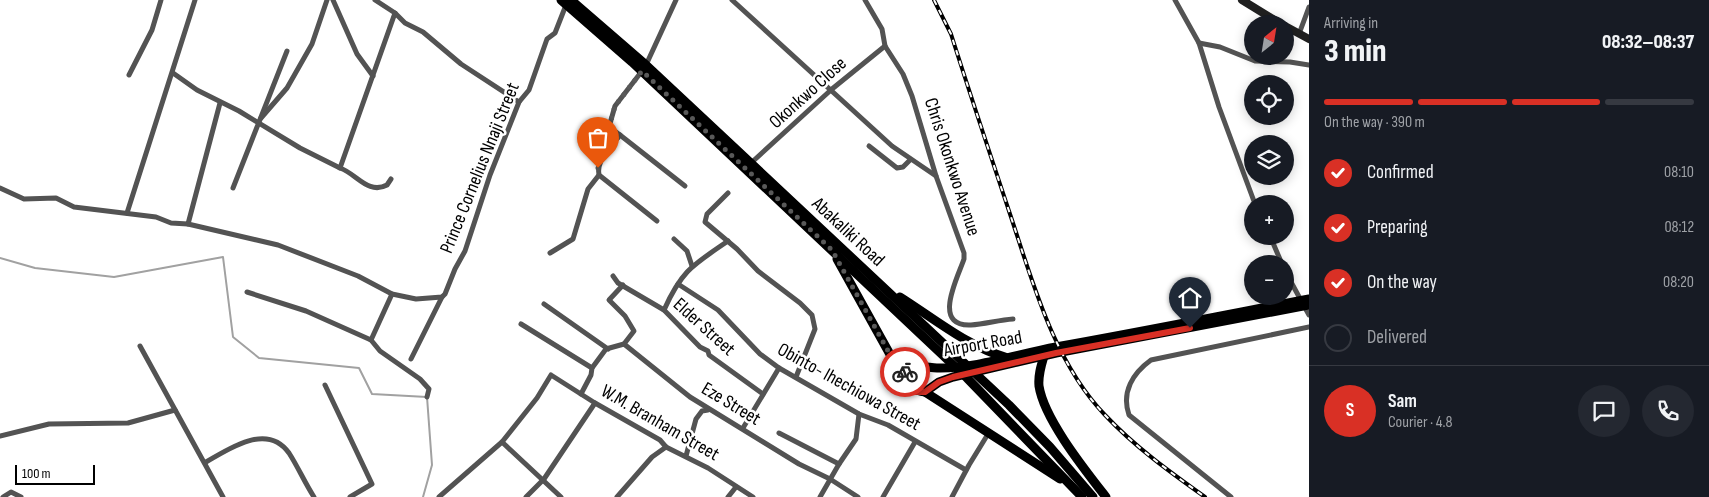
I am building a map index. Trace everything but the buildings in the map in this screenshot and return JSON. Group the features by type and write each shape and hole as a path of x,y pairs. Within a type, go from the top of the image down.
{"main road":[{"path":"1242,0 1267,15"},
{"name":"Abakaliki Road","path":"566,2 751,163 1009,405 1050,446 1093,497"},
{"path":"1294,31 1309,39"},
{"name":"Abakaliki Road","path":"644,68 967,378 1082,497"},
{"path":"832,250 892,358 907,374 906,380 909,387 916,392 925,392 1073,487"},
{"path":"879,283 972,344 990,353 1008,358"},
{"name":"Airport Road","path":"925,392 939,382 1008,358 1306,303"},
{"name":"Airport Road","path":"907,374 911,369 918,367 981,366 1044,356 1055,350"},
{"path":"1044,356 1039,379 1040,388 1048,409 1061,436 1106,497"}],"street":[{"path":"129,74 152,30 161,0"},
{"path":"127,212 195,0"},
{"path":"258,121 288,88 312,44 327,0"},
{"path":"333,0 357,54 373,76"},
{"path":"375,0 395,13 405,23 423,32 461,64 519,102"},
{"path":"676,0 644,68 615,106 609,127 684,186"},
{"path":"732,0 910,160 936,176"},
{"name":"Chris Okonkwo Avenue","path":"865,0 882,29 885,46 903,74 912,96 936,176 964,252 964,259 948,310 952,318 960,323 970,325 1013,319"},
{"path":"1175,0 1198,43 1219,107 1252,195"},
{"name":"Prince Cornelius Nnaji Street","path":"411,358 445,294 465,251 490,175 519,102 528,90 547,39 555,33 566,2"},
{"path":"1299,34 1309,7"},
{"path":"340,168 395,13"},
{"path":"1198,43 1220,47 1255,61 1290,62 1309,65"},
{"name":"Okonkwo Close","path":"751,163 832,90 885,46"},
{"path":"234,188 258,121 287,52"},
{"path":"172,73 220,103 258,121 291,143 340,168 364,184 376,188 387,185 391,179"},
{"path":"188,224 220,103"},
{"path":"550,253 573,239 588,189 599,174 600,163 620,135"},
{"path":"869,146 897,168 903,167 910,160"},
{"path":"599,174 657,221"},
{"path":"0,188 24,199 56,198 74,207 97,212 127,212 156,217 171,223 188,224 278,245 358,276 392,294 416,299 442,297"},
{"path":"728,193 705,218 705,222 728,241 758,272 800,303 812,315 815,329 796,377"},
{"path":"674,239 687,251 692,266"},
{"path":"664,310 673,288 692,266 728,241"},
{"name":"Elder Street","path":"613,276 623,286 664,310 700,347 708,351 709,355 763,394"},
{"name":"Obinto- Ihechiowa Street","path":"678,284 718,310 760,354 779,368 859,414 883,423 966,470"},
{"path":"1294,285 1306,303 1309,315"},
{"path":"582,394 591,375 592,368 606,349 624,344 633,333 633,328 609,300 623,286"},
{"path":"247,292 306,311 371,340 380,351 420,379 429,388 427,397"},
{"path":"371,340 392,294"},
{"path":"544,304 608,349"},
{"path":"521,324 592,368"},
{"path":"1231,497 1129,414 1126,406 1126,393 1133,378 1151,360 1309,326"},
{"name":"Eze Street","path":"624,344 634,350 654,370 710,410 858,497"},
{"path":"140,346 206,462 223,497"},
{"path":"743,428 779,368"},
{"name":"W.M. Branham Street","path":"502,442 537,398 551,375 594,403 660,440 666,447 686,456 753,497"},
{"path":"325,385 372,484 350,497"},
{"path":"526,497 544,479 594,403"},
{"path":"0,436 48,424 128,423 175,410"},
{"path":"686,456 699,414 702,411 710,410"},
{"path":"820,497 856,439 859,414"},
{"path":"779,433 839,464"},
{"path":"952,497 988,434"},
{"path":"206,462 240,443 265,438 281,444 288,452 314,497"},
{"path":"439,497 502,442 544,479 561,497"},
{"path":"883,497 915,442"},
{"path":"617,497 652,457 666,447"},
{"path":"728,497 736,487"},
{"path":"4,497 11,492 21,497"}],"waterway":[{"path":"0,258 35,268 114,277 223,257 233,337 259,358 359,368 372,394 427,397 432,465 423,497"}],"railway":[{"path":"934,0 951,34 1047,321 1072,371 1087,394 1116,427 1153,459 1205,497"}],"way so far":[{"path":"598,168 605,153 620,135 609,127 615,106 642,71 832,250 892,358 905,372"}],"route":[{"path":"905,372 909,387 916,392 925,392 939,382 953,377 1056,353 1190,328"}]}
